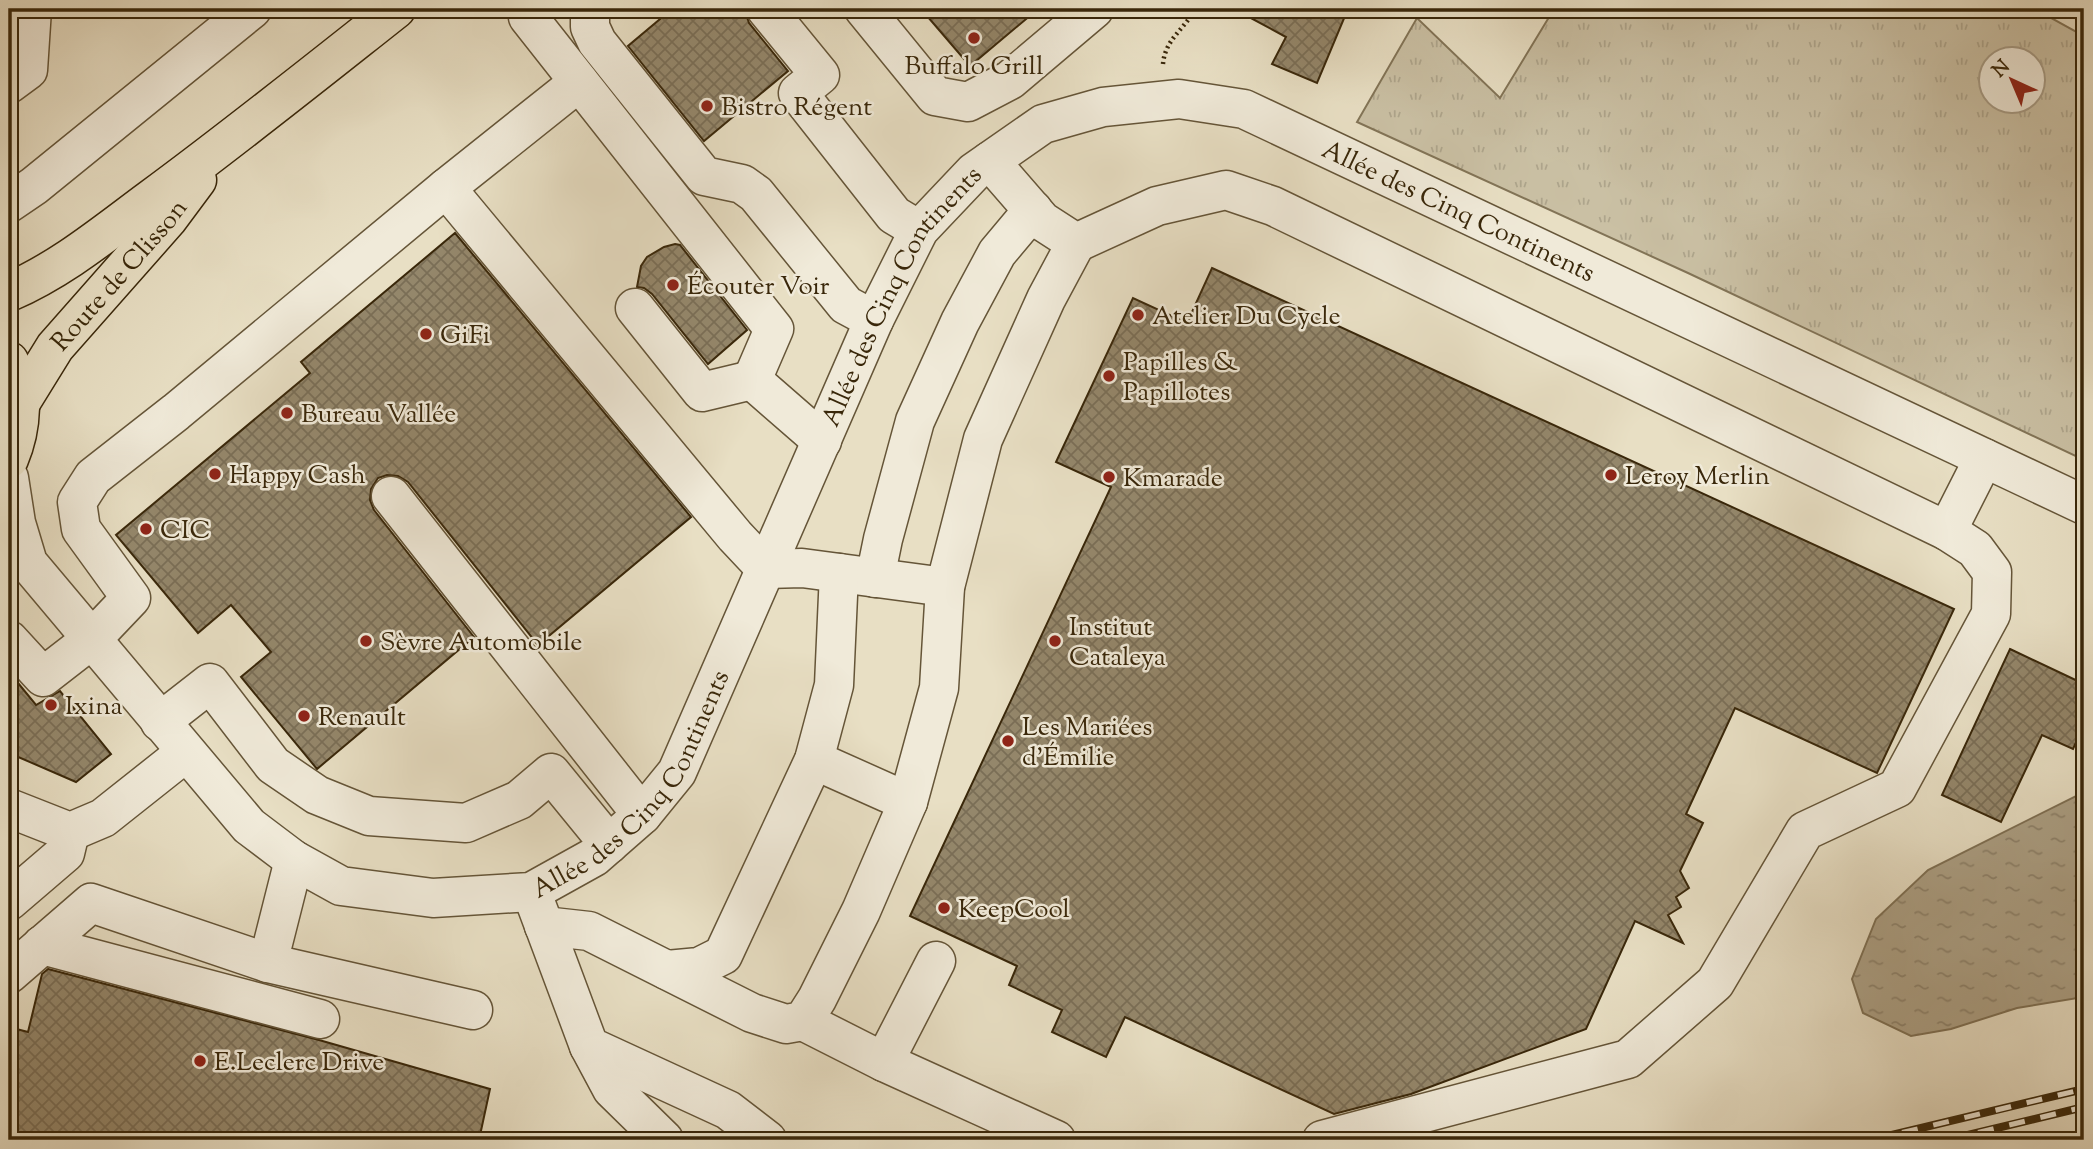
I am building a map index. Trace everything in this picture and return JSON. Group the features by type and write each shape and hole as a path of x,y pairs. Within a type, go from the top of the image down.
{"main road":[{"name":"Route de Clisson","path":"9,292 46,275 74,256 218,150 396,9"},
{"name":"Route de Clisson","path":"20,402 55,346 168,219 218,150"},
{"name":"Route de Clisson","path":"9,361 20,402 20,424 9,459"}],"street":[{"path":"9,84 28,70 32,9"},
{"path":"9,203 34,186 252,9"},
{"path":"590,9 590,27 597,42 704,176 743,184 756,194 846,305 874,320"},
{"path":"766,9 820,75 798,93 894,215 919,230"},
{"path":"864,9 935,96 968,102 1010,79 1094,9"},
{"path":"528,18 774,329 752,380"},
{"path":"9,640 43,677 92,639 131,598 81,529 77,502 93,477 579,82"},
{"name":"Allée des Cinq Continents","path":"9,478 19,558 92,639 249,826 294,860 341,886 538,909 642,815 677,772 874,320 919,230 974,172 1043,124 1102,107 1179,99 1244,109 2084,505"},
{"path":"968,102 997,156 1033,210 1042,220 1076,243"},
{"path":"446,188 735,536 766,569 802,568 945,587"},
{"path":"803,1021 817,999 861,911 908,803 939,688 945,587 983,439 1046,299 1076,243 1157,206 1226,190 1273,206 1947,531 1975,549 1993,572 1991,614 1897,788 1805,831 1715,983 1628,1059 1322,1140"},
{"path":"667,970 699,967 723,955 814,760 834,685 857,576 883,539 915,421 960,321 997,253 1033,210"},
{"path":"635,308 702,392 752,380"},
{"path":"752,380 822,441"},
{"path":"1947,531 1984,458"},
{"path":"391,496 642,815"},
{"path":"160,722 209,683 273,765 317,795 369,816 466,823 519,800 551,773 609,844"},
{"path":"9,808 70,832 103,818 186,752"},
{"path":"814,760 908,803"},
{"path":"9,901 65,853 70,832"},
{"path":"268,963 294,860"},
{"path":"9,974 91,903 268,963 473,1010"},
{"path":"538,909 589,931 752,1013 786,1024 803,1021 884,1062 1056,1140"},
{"path":"538,909 589,1046 612,1090 664,1140"},
{"path":"42,945 320,1019"},
{"path":"884,1062 936,961"},
{"path":"589,1046 728,1110 767,1140"}],"path":[{"path":"1157,101 1164,52 1171,38 1195,9"}],"green space":[{"path":"1554,9 2035,9 2084,36 2084,460 1688,273 1357,122 1417,18 1500,98"}],"water":[{"path":"2084,792 2084,997 2017,1008 1951,1029 1911,1036 1863,1013 1852,979 1876,919 1928,870"}],"building":[{"name":"Bistro Régent","path":"672,9 745,9 749,23 788,71 704,141 628,46"},
{"name":"Buffalo Grill","path":"921,9 1038,9 970,66"},
{"path":"1234,9 1329,9 1345,16 1317,83 1272,64 1286,37"},
{"path":"455,233 691,517 538,645 408,482 398,476 378,478 371,489 370,500 374,510 474,637 317,769 241,677 271,652 231,605 198,633 116,535 310,373 301,362"},
{"path":"675,244 680,245 747,330 708,364 652,294 637,287 641,266 647,257"},
{"path":"1212,268 1954,609 1877,773 1735,708 1686,814 1703,823 1680,871 1689,888 1676,897 1681,907 1668,915 1683,943 1635,921 1586,1029 1411,1094 1334,1114 1125,1017 1106,1057 1052,1032 1062,1010 1009,985 1017,966 910,916 1111,487 1056,462 1133,298 1187,323"},
{"path":"2010,649 2084,684 2084,725 2073,749 2042,735 2001,822 1942,795"},
{"path":"9,672 36,705 60,691 111,754 76,782 9,753"},
{"name":"E.Leclerc Drive","path":"48,969 319,1040 490,1089 479,1140 9,1140 9,1027 28,1032 42,974"}],"railway":[{"path":"1871,1140 2084,1089"},
{"path":"1947,1140 2084,1107"}],"place":[{"name":"Buffalo Grill","path":"974,38"},
{"name":"Bistro Régent","path":"707,106"},
{"name":"Écouter Voir","path":"673,285"},
{"name":"Atelier Du Cycle","path":"1138,315"},
{"name":"GiFi","path":"426,334"},
{"name":"Papilles & Papillotes","path":"1109,376"},
{"name":"Bureau Vallée","path":"287,413"},
{"name":"Happy Cash","path":"215,474"},
{"name":"Leroy Merlin","path":"1611,475"},
{"name":"Kmarade","path":"1109,477"},
{"name":"CIC","path":"146,529"},
{"name":"Sèvre Automobile","path":"366,641"},
{"name":"Institut Cataleya","path":"1055,641"},
{"name":"Ixina","path":"51,705"},
{"name":"Renault","path":"304,716"},
{"name":"Les Mariées d'Émilie","path":"1008,741"},
{"name":"KeepCool","path":"944,908"},
{"name":"E.Leclerc Drive","path":"200,1061"}]}
